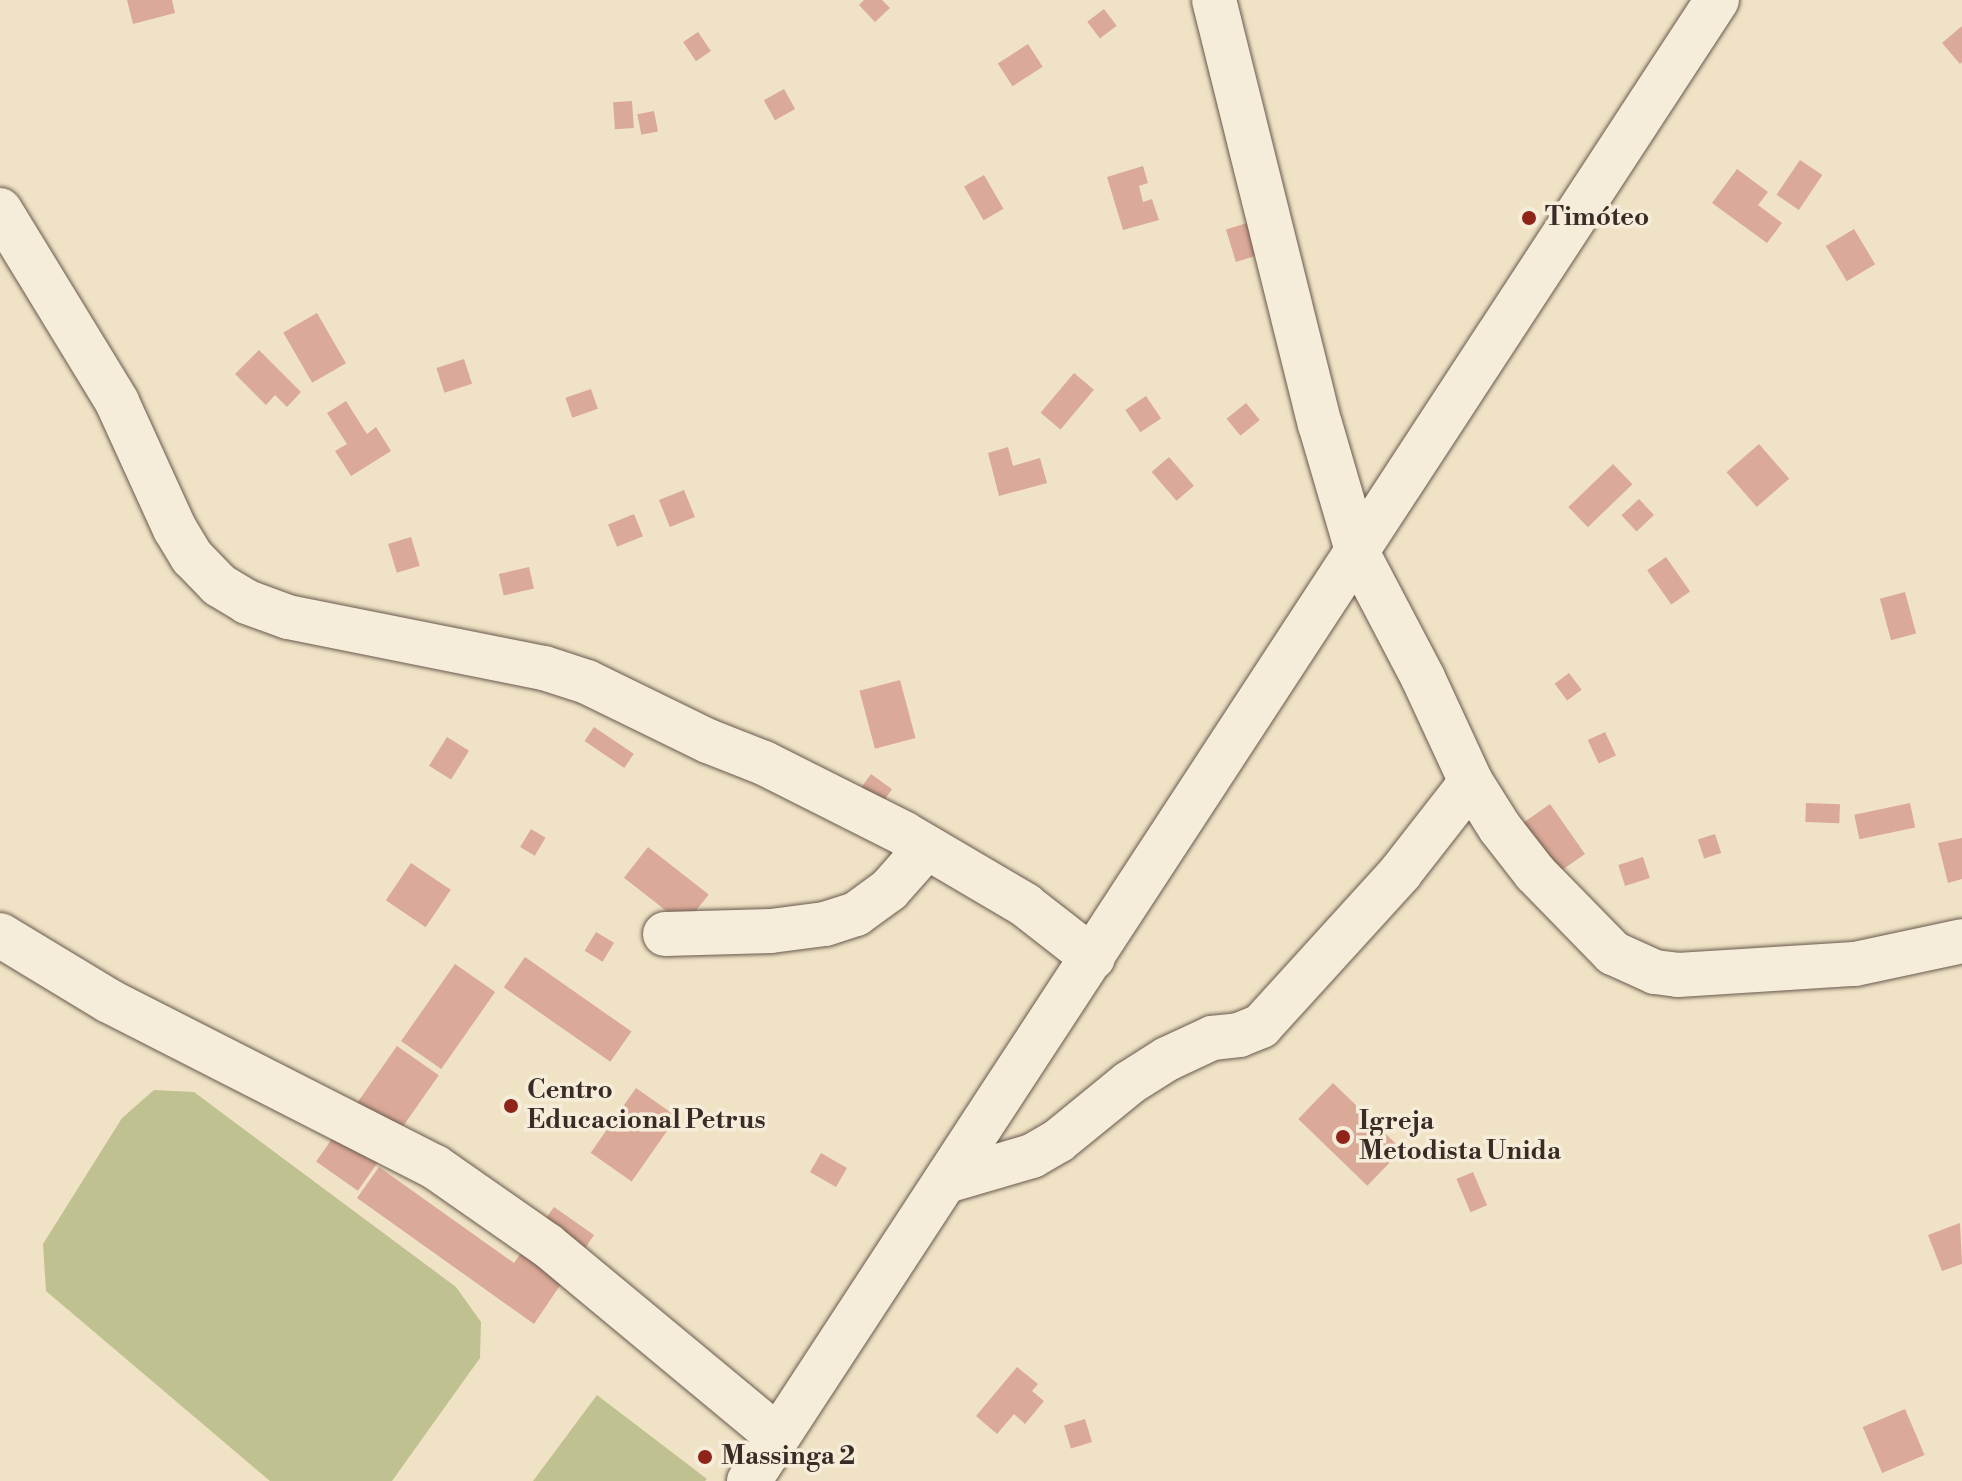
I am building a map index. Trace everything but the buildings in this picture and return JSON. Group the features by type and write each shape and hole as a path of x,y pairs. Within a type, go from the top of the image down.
{"street":[{"path":"1214,0 1320,424 1358,554 1423,678 1471,782 1500,828 1571,911 1613,953 1655,972 1678,975 1855,964 1962,941"},
{"path":"749,1481 1358,554 1717,0"},
{"path":"0,210 117,402 175,529 192,557 219,585 247,602 288,617 544,668 587,682 838,799 927,847 1025,905 1093,958"},
{"path":"947,1181 1032,1156 1058,1141 1129,1083 1167,1059 1212,1038 1239,1035 1261,1026 1400,873 1471,782"},
{"path":"665,934 771,931 825,924 856,914 889,890 927,847"},
{"path":"0,935 109,1001 435,1167 547,1245 777,1436"}],"green space":[{"path":"154,1090 194,1092 456,1287 481,1322 480,1358 392,1481 270,1481 46,1291 43,1244 122,1118"},
{"path":"597,1395 707,1479 533,1481"}],"place":[{"name":"Timóteo","path":"1529,218"},
{"name":"Centro Educacional Petrus","path":"511,1106"},
{"name":"Igreja Metodista Unida","path":"1343,1137"},
{"name":"Massinga 2","path":"705,1457"}]}
